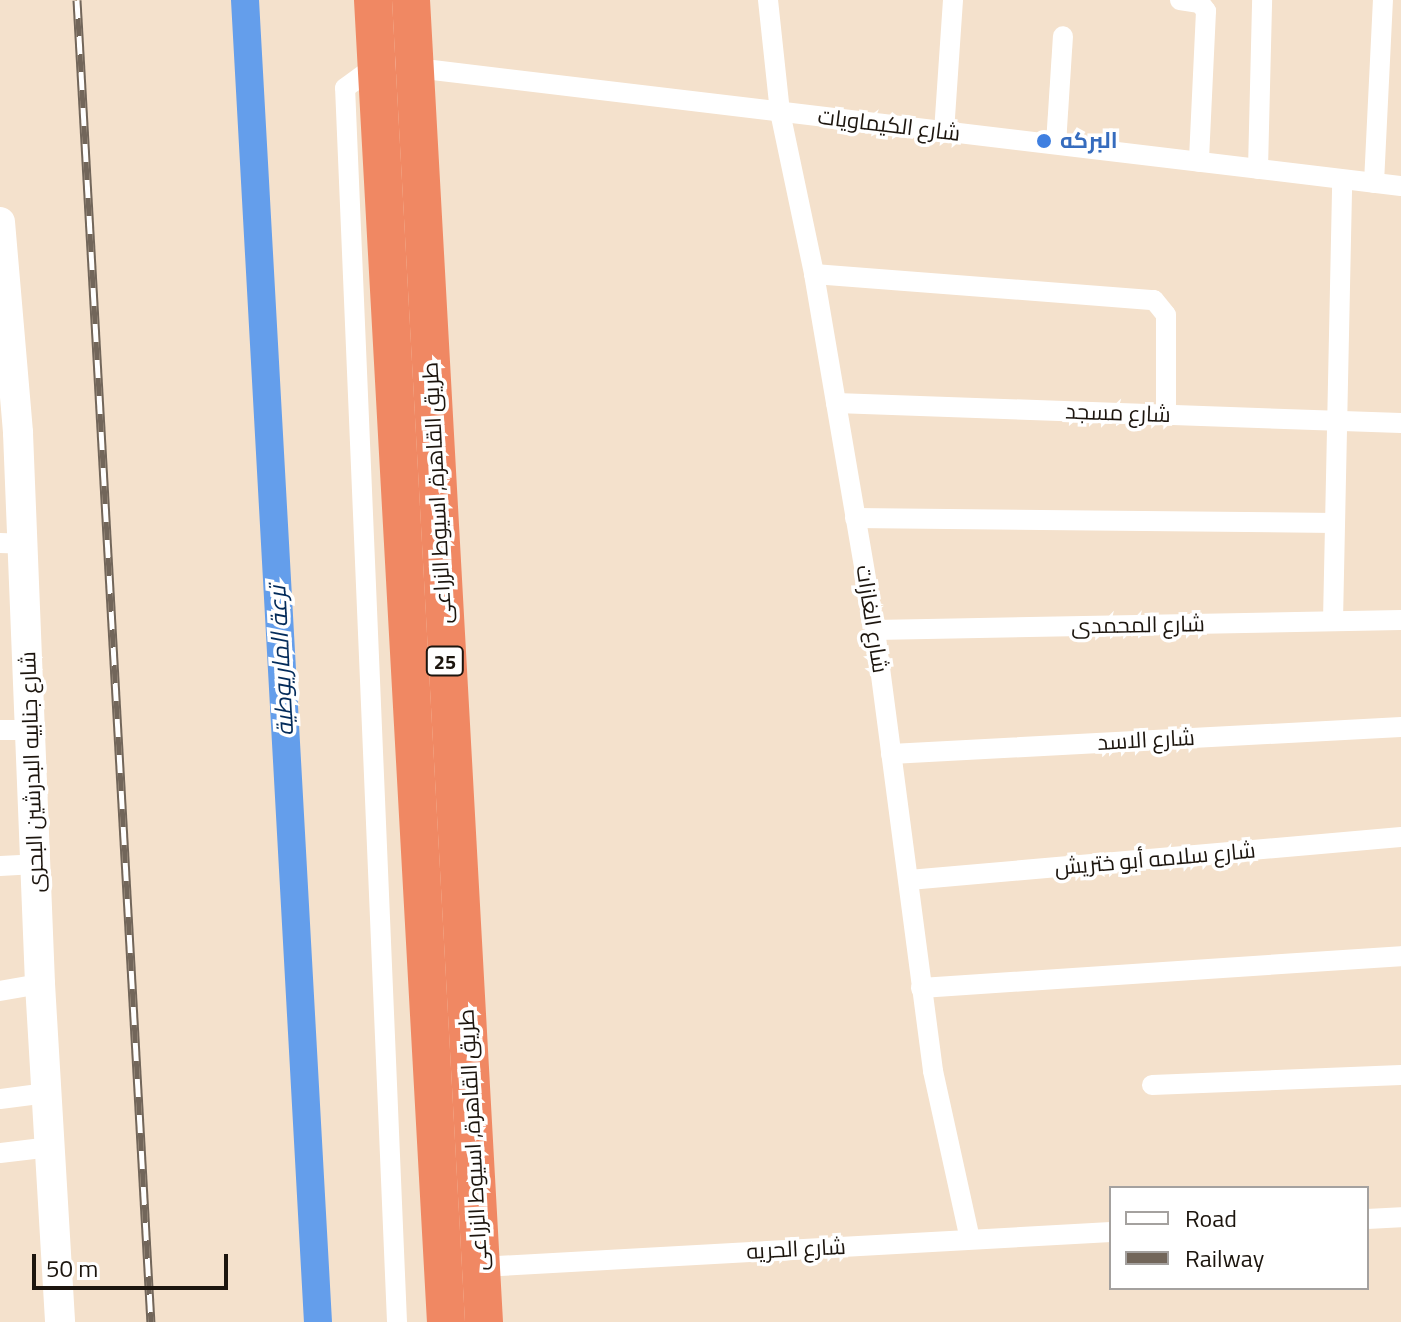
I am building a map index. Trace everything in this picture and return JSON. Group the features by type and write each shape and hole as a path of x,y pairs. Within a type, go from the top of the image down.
{"highway":[{"name":"طريق القاهرة, اسيوط الزراعى","path":"373,0 446,1322"},
{"name":"طريق القاهرة, اسيوط الزراعى","path":"411,0 484,1322"}],"street":[{"name":"شارع الغازات","path":"768,0 780,112 814,274 875,630 936,1084 970,1239"},
{"path":"944,132 953,0"},
{"path":"1180,0 1200,3 1206,11 1199,162"},
{"path":"1258,169 1262,0"},
{"path":"1374,183 1383,0"},
{"path":"1056,144 1063,36"},
{"name":"شارع الكيماويات","path":"377,65 1401,186"},
{"path":"377,65 351,81 342,96 368,597 397,1322"},
{"path":"1333,621 1342,180"},
{"name":"شارع جنابيه البدرشين البحرى","path":"0,222 12,543 31,730 40,984 60,1322"},
{"path":"814,274 1154,300 1166,315 1166,414"},
{"name":"شارع مسجد","path":"836,403 1401,423"},
{"path":"855,518 1335,523"},
{"name":"شارع المحمدى","path":"875,630 1401,620"},
{"name":"شارع الاسد","path":"891,754 1401,727"},
{"path":"0,730 31,730"},
{"name":"شارع سلامه أبو ختريش","path":"909,880 1401,837"},
{"path":"0,866 36,864"},
{"path":"921,988 1401,956"},
{"path":"0,991 40,984"},
{"path":"1152,1085 1401,1075"},
{"path":"0,1099 47,1093"},
{"path":"0,1153 51,1147"},
{"path":"1369,1219 1401,1217"},
{"name":"شارع الحريه","path":"481,1267 1109,1232"}],"waterway":[{"name":"ترعة الماريوطية","path":"245,0 318,1322"}],"railway":[{"path":"77,0 151,1322"}],"place":[{"name":"البركه","path":"1044,141"}]}
